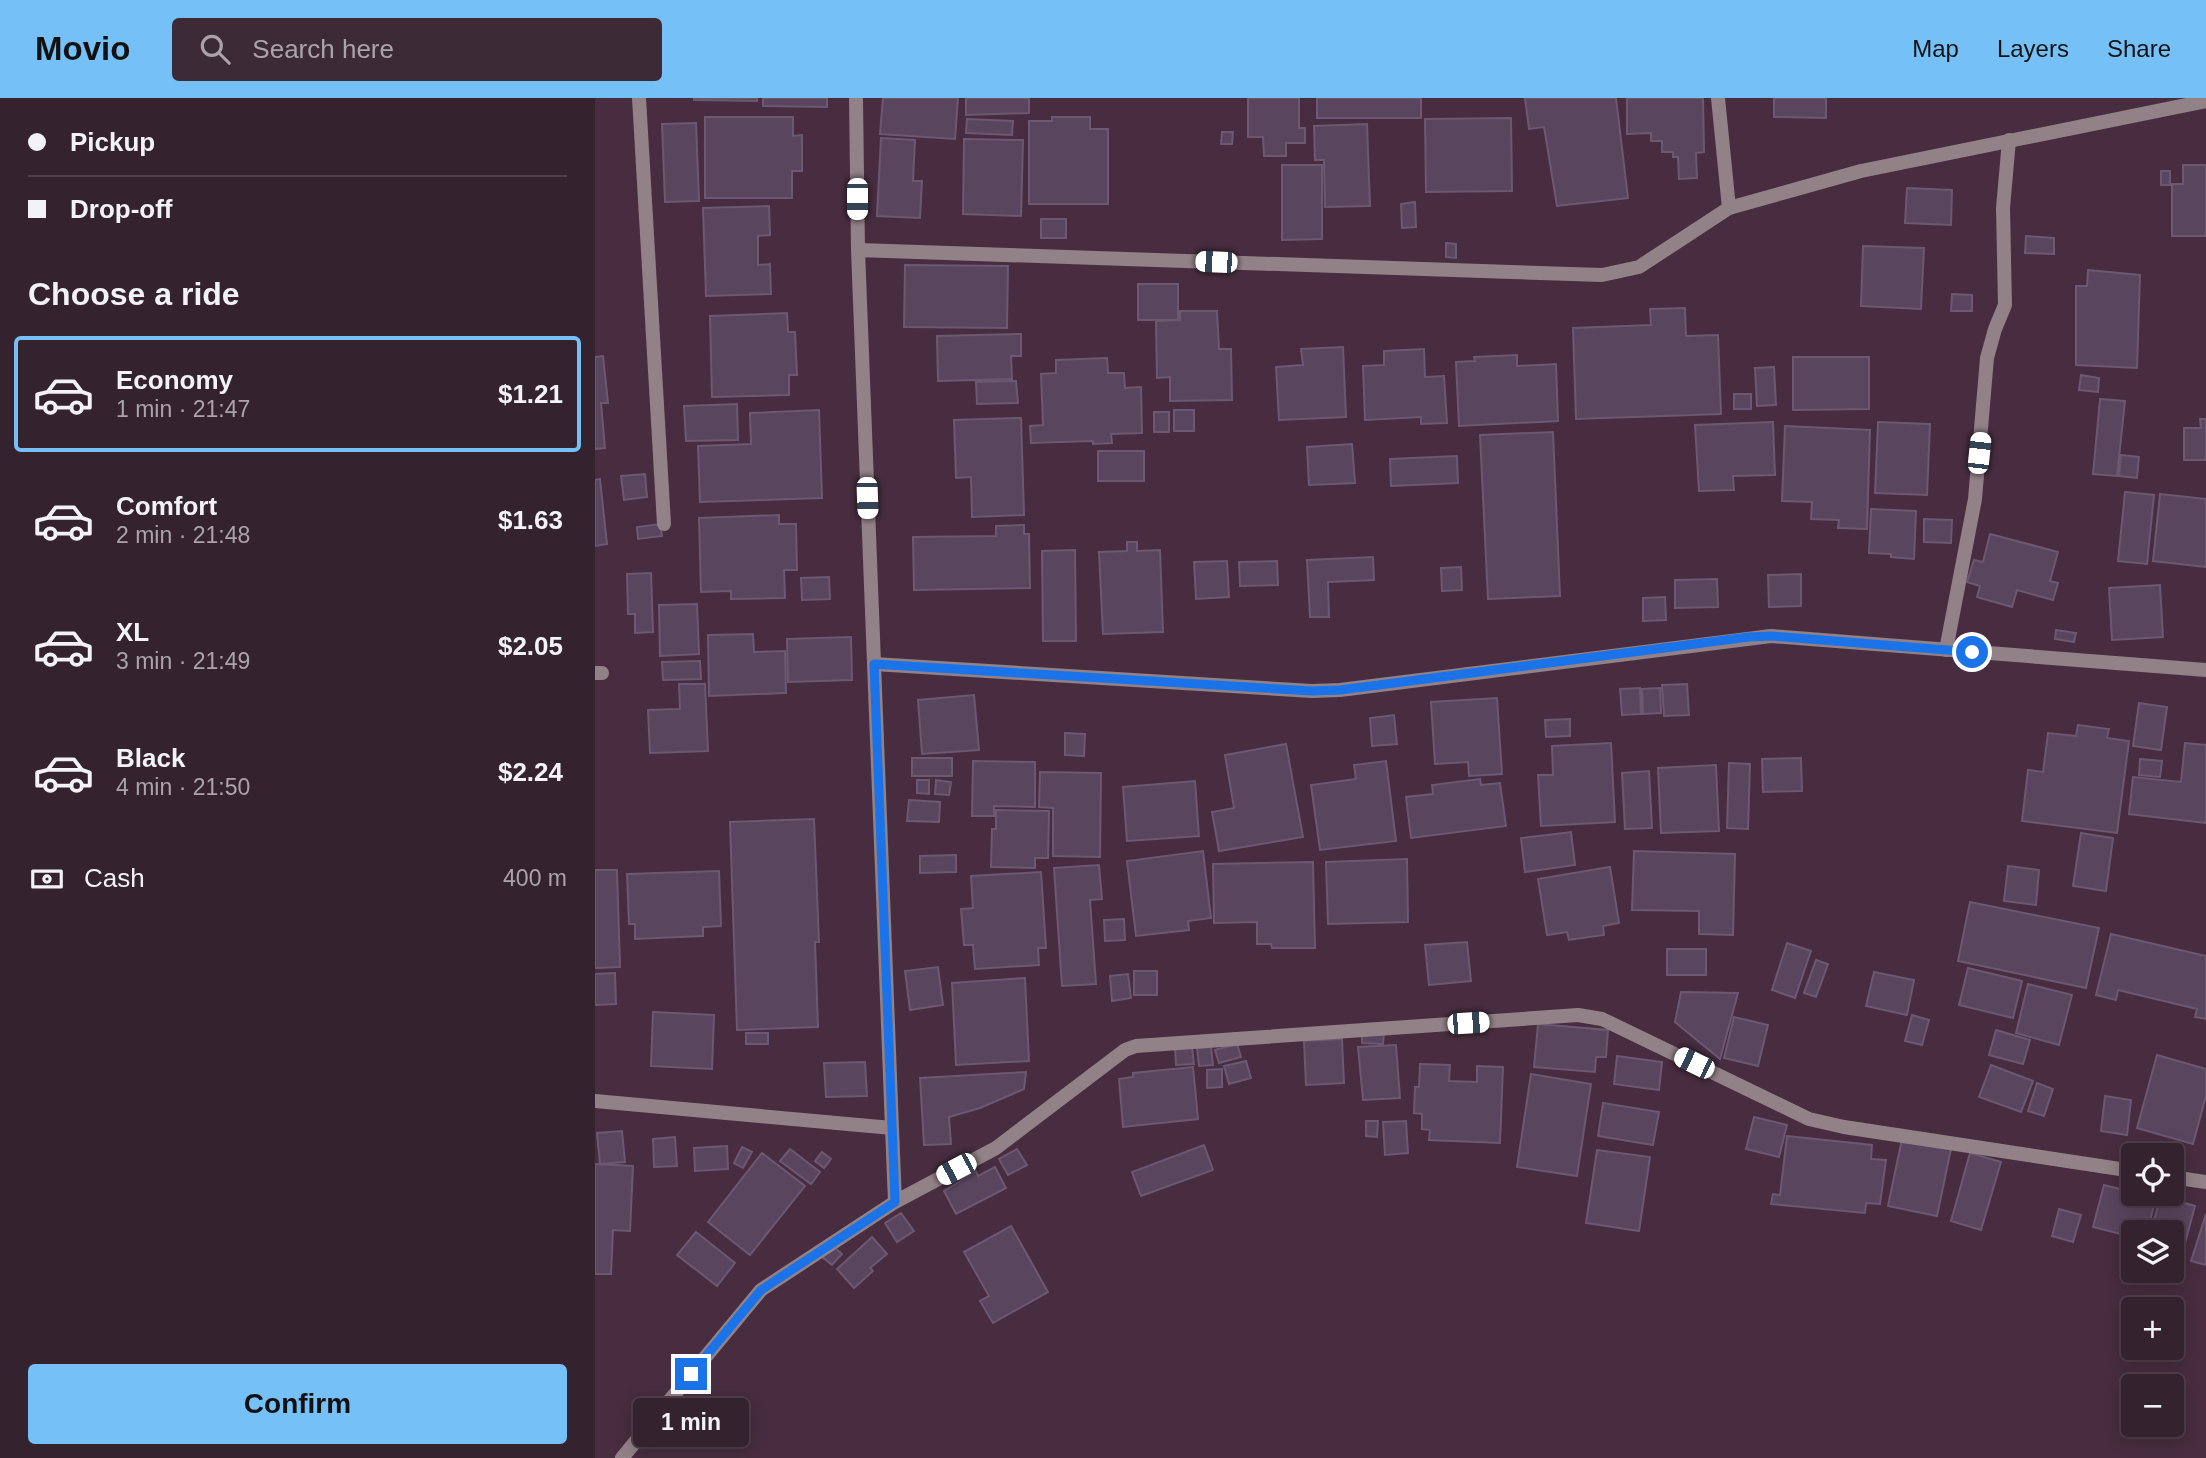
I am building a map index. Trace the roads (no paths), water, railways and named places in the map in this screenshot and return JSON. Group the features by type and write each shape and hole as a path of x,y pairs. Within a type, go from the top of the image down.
{"street":[{"path":"639,98 664,524"},
{"path":"856,98 857,250 895,1202"},
{"path":"1718,98 1730,208"},
{"path":"857,250 1602,275 1639,267 1730,208 1861,171 2206,101"},
{"path":"1946,650 1975,499 1987,359 2005,305 2003,208 2009,140"},
{"path":"874,664 1312,691 1340,690 1771,636 2206,670"},
{"path":"622,1458 761,1290 895,1202 996,1148 1125,1050 1136,1046 1578,1015 1602,1019 1809,1119 1844,1127 2121,1169"},
{"path":"595,1101 891,1128"},
{"path":"2184,1179 2206,1182"}]}
